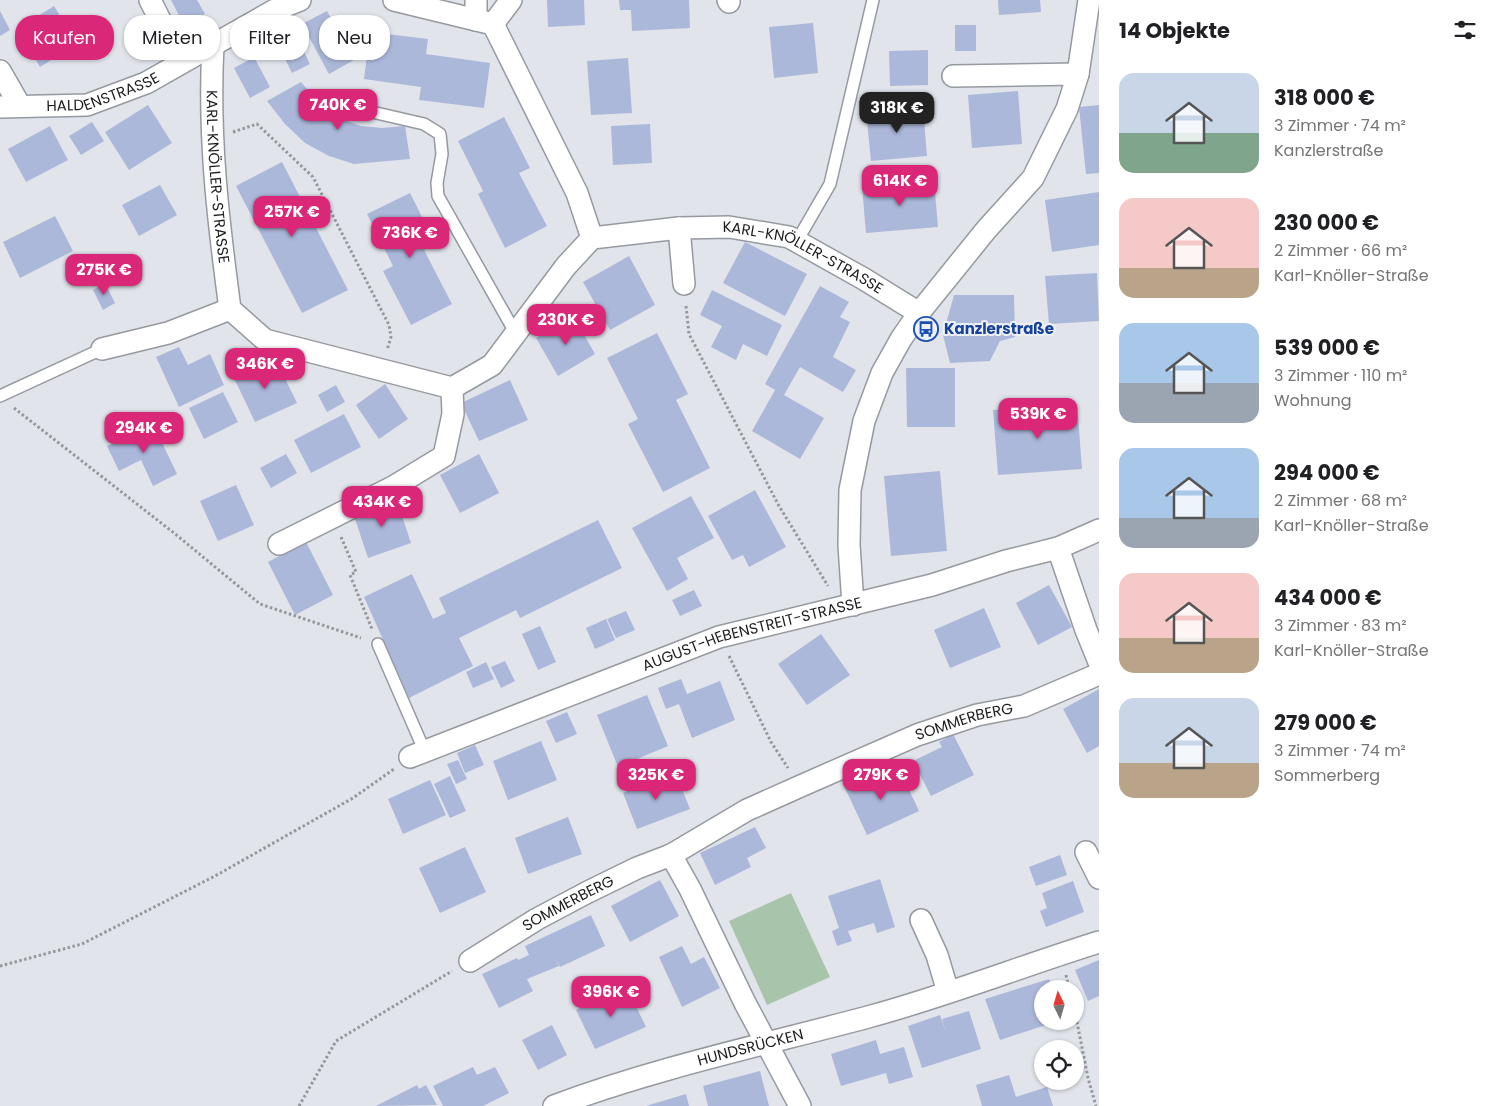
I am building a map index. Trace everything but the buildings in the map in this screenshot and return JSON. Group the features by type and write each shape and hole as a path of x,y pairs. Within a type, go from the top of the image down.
{"street":[{"path":"150,0 181,62"},
{"name":"HALDENSTRASSE","path":"220,41 275,10 300,0"},
{"path":"394,0 481,15 511,0"},
{"path":"847,606 850,490 864,421 882,373 901,339 919,313 986,230 1033,178 1067,109 1078,74 1089,0"},
{"path":"102,349 168,333 230,308 265,340 452,388 492,365 566,266 592,238 577,193 481,15"},
{"name":"HALDENSTRASSE","path":"0,71 10,107 87,105 146,82 185,60"},
{"name":"KARL-KNÖLLER-STRASSE","path":"212,60 212,138 230,308"},
{"path":"953,76 1078,74"},
{"name":"KARL-KNÖLLER-STRASSE","path":"592,238 679,228 729,227 789,237 864,279 919,313"},
{"path":"679,228 684,284"},
{"path":"279,544 393,487 444,456 453,414 452,388"},
{"name":"AUGUST-HEBENSTREIT-STRASSE","path":"418,755 719,637 932,585 1006,561 1058,548 1099,530"},
{"path":"1058,548 1099,662"},
{"name":"SOMMERBERG","path":"470,961 537,920 588,892 637,868 671,855 747,810 917,735 977,715 1024,706 1099,674"},
{"path":"1086,852 1099,878"},
{"path":"671,855 690,889 745,1003 800,1106"},
{"path":"921,920 937,955 948,992"},
{"name":"HUNDSRÜCKEN","path":"554,1106 605,1088 766,1043 870,1017 1099,942"}],"lane":[{"path":"797,241 830,184 873,0"},
{"path":"347,101 372,112 424,124 440,134 442,154 437,183 438,196 516,334"},
{"path":"0,396 102,349"},
{"path":"378,644 418,755"}],"path":[{"path":"212,138 256,124 314,177 390,325 391,337 380,370"},
{"path":"684,284 689,334 779,506 847,606"},
{"path":"12,407 174,533 260,604 378,644"},
{"path":"333,518 356,572 350,575 378,644"},
{"path":"719,637 771,742 791,773 775,798"},
{"path":"0,966 82,944 215,876 353,798 418,755"},
{"path":"299,1106 336,1041 470,961"},
{"path":"1079,1030 1088,1078 1096,1106"}],"green space":[{"path":"791,893 830,977 767,1005 729,921"}],"place":[{"name":"Kanzlerstraße","path":"926,329"}]}
